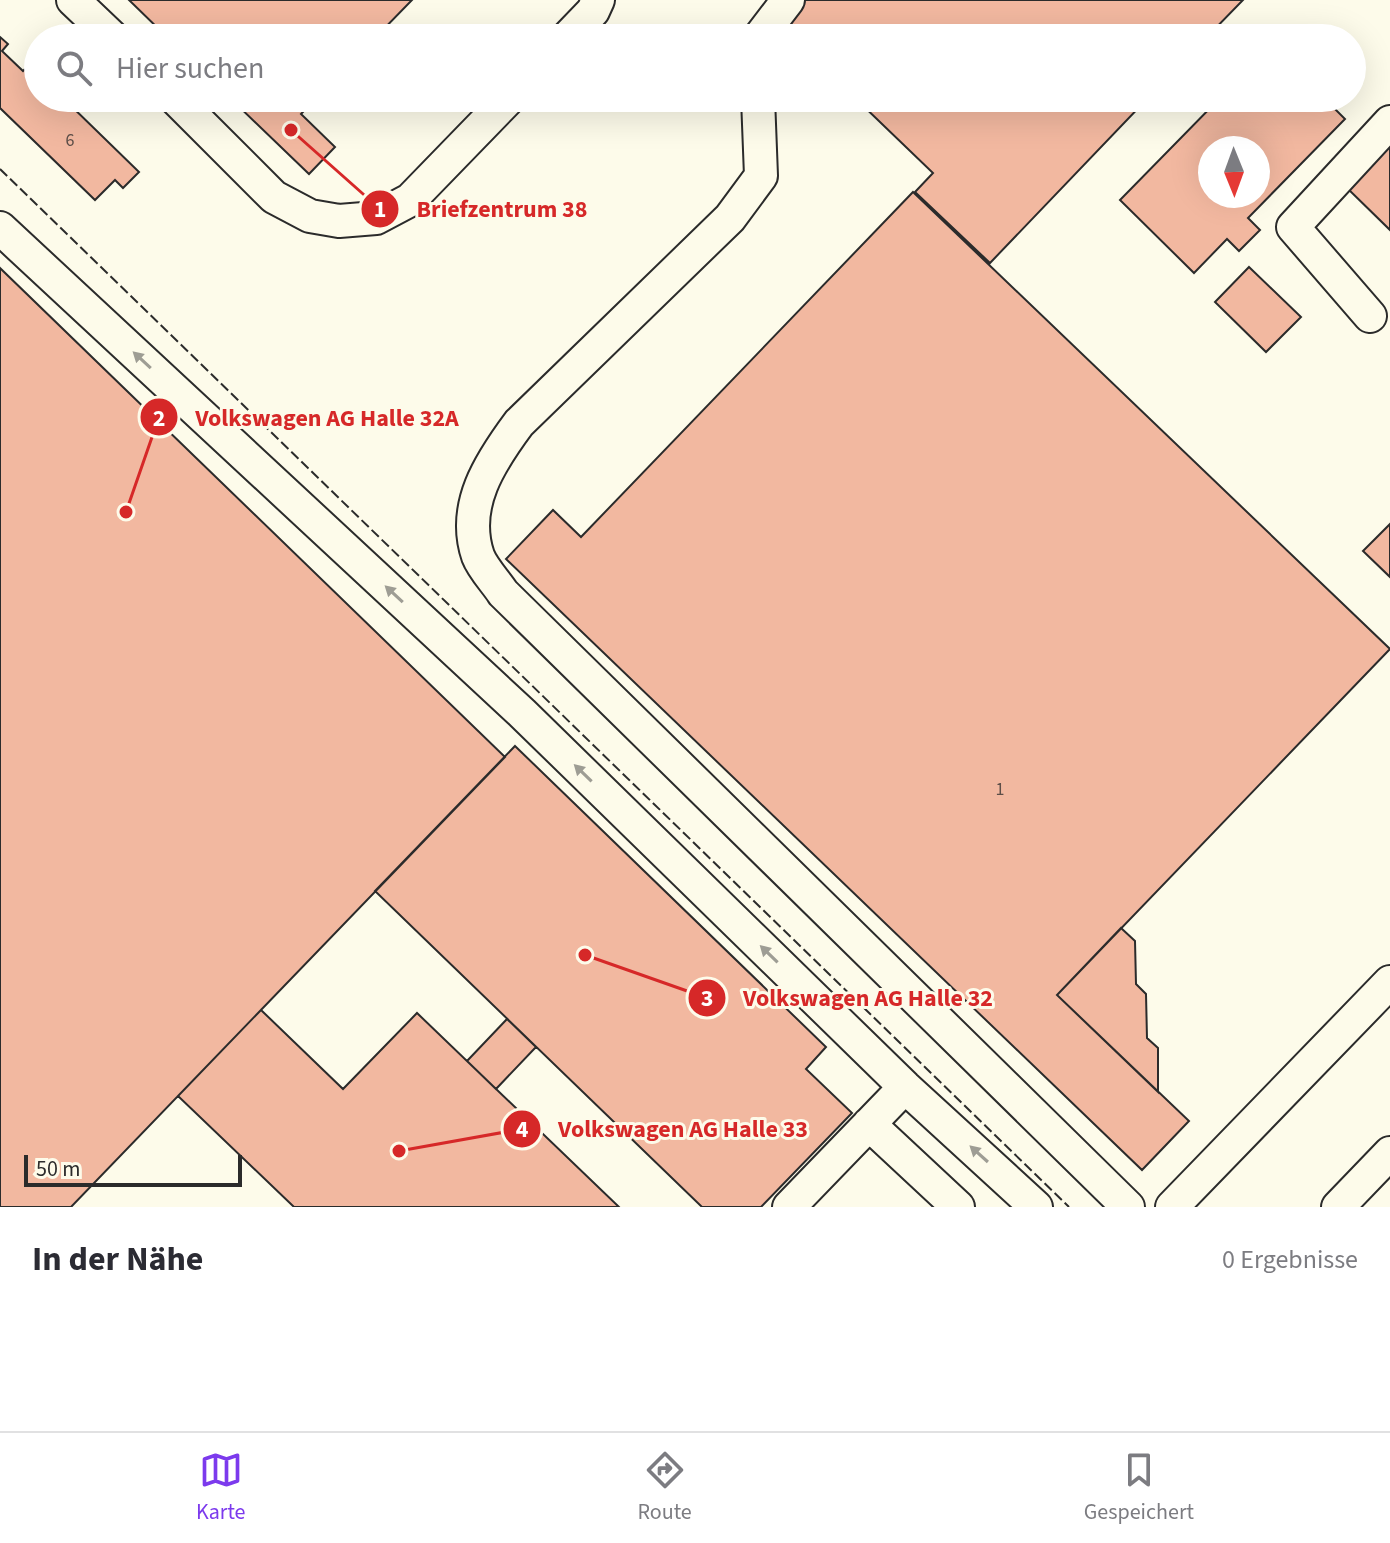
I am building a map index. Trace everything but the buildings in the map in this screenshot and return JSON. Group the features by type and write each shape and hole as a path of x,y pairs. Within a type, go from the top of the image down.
{"street":[{"path":"73,0 98,24"},
{"path":"580,24 593,11 598,0"},
{"path":"770,24 788,0"},
{"path":"189,112 274,197 310,216 339,221 376,218 410,200 495,112"},
{"path":"759,112 761,176 730,218 519,423 494,457 471,509 479,558 503,593 1128,1207"},
{"path":"1370,316 1293,227 1390,122"},
{"path":"0,228 522,713 905,1087 1036,1207"},
{"path":"1172,1207 1390,982"},
{"path":"789,1207 905,1087"},
{"path":"869,1124 958,1207"},
{"path":"1338,1207 1390,1153"}],"fence":[{"path":"0,169 1069,1207"}],"place":[{"name":"Briefzentrum 38","path":"291,130"},
{"name":"Volkswagen AG Halle 32A","path":"126,512"},
{"name":"Volkswagen AG Halle 32","path":"585,955"},
{"name":"Volkswagen AG Halle 33","path":"399,1151"}]}
